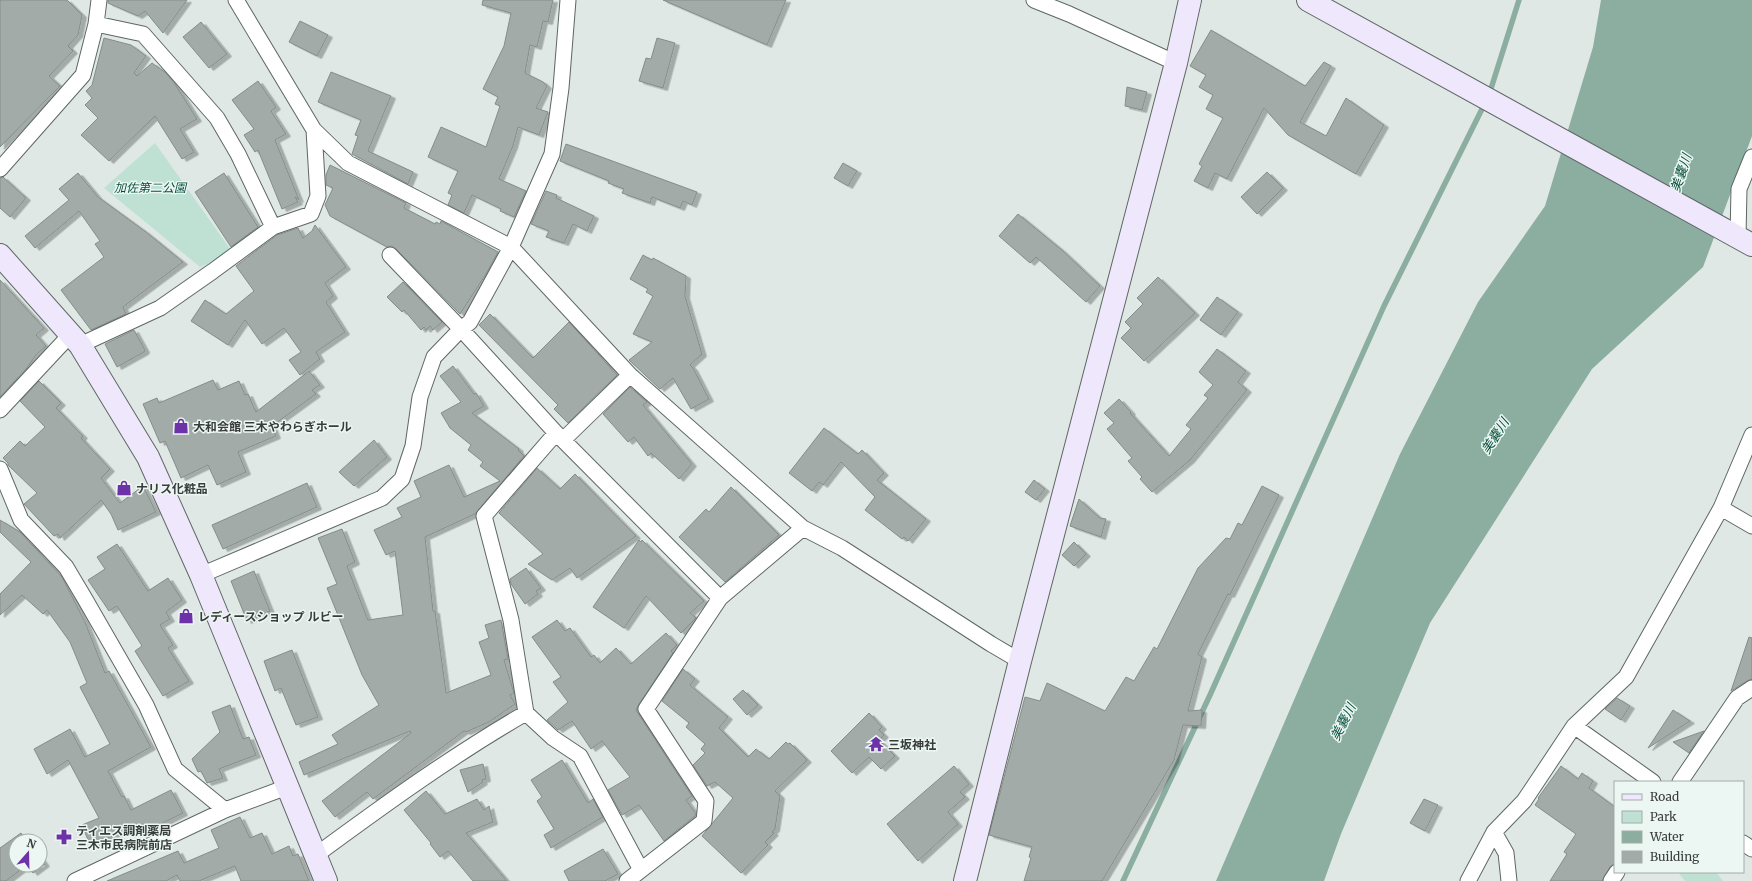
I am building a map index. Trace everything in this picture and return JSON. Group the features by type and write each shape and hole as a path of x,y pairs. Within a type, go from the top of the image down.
{"street":[{"path":"0,169 83,75 96,24 99,0"},
{"path":"236,0 314,130 348,163 511,247 630,375 803,528 842,548 1020,661"},
{"path":"201,575 382,498 402,479 413,446 420,398 434,357 461,329 470,322 511,247 552,154 561,88 568,0"},
{"path":"1034,0 1069,14 1176,63"},
{"path":"965,881 1020,661 1176,63 1190,0"},
{"path":"1308,0 1745,241"},
{"path":"96,24 143,34 217,118 238,154 273,226"},
{"path":"0,410 76,339 160,308 273,226 311,214 318,196 314,130"},
{"path":"1745,241 1739,189 1752,157"},
{"path":"0,255 76,339 148,456 201,575 326,881"},
{"path":"390,256 461,329 559,437 720,598"},
{"path":"630,375 559,437 484,516 511,620 526,713 553,738 580,756 641,870"},
{"path":"1468,881 1494,832 1524,801 1574,726 1626,677 1722,508 1752,435"},
{"path":"0,469 21,520 66,567 81,592 146,705 175,769 226,810"},
{"path":"1722,508 1752,526"},
{"path":"627,881 704,821 706,801 646,709 720,598 803,528"},
{"path":"1681,781 1737,698 1752,688"},
{"path":"316,855 381,806 500,728 526,713"},
{"path":"1574,726 1652,781"},
{"path":"75,881 226,810 287,786"},
{"path":"1494,832 1506,853 1509,881"}],"green space":[{"name":"加佐第二公園","path":"155,143 233,253 200,267 104,188"},
{"path":"1679,873 1717,873 1723,881 1685,881"}],"water":[{"name":"美嚢川","path":"1601,0 1752,0 1752,136 1703,267 1592,369 1430,623 1341,834 1324,881 1216,881 1400,454 1478,302 1545,206 1593,47"}],"building":[{"path":"0,0 67,0 82,15 78,35 68,46 73,51 49,76 60,86 0,147"},
{"path":"108,0 187,0 163,33 145,11 138,16 108,3"},
{"path":"483,0 553,0 548,22 543,21 537,47 530,45 525,73 543,82 547,86 536,108 548,112 539,135 518,127 513,146 499,179 526,191 514,217 472,195 464,213 448,205 452,195 448,193 458,171 428,157 441,127 486,147 500,106 495,104 498,97 483,89 504,46 511,13 482,5"},
{"path":"663,0 786,0 767,45"},
{"path":"300,21 328,35 317,56 289,42"},
{"path":"201,22 227,54 209,68 183,37"},
{"path":"1211,30 1305,86 1324,62 1331,66 1300,122 1326,136 1346,98 1384,125 1356,174 1288,135 1264,108 1227,179 1215,173 1208,188 1194,181 1202,166 1199,164 1223,118 1206,109 1213,95 1199,87 1206,75 1190,66"},
{"path":"104,38 131,45 146,56 134,73 137,76 152,63 166,73 175,84 197,119 180,129 194,152 182,159 155,116 109,161 81,135 98,118 85,105 92,98 86,91 92,85"},
{"path":"657,38 675,43 663,88 639,81 646,58 651,59"},
{"path":"331,72 391,96 368,151 413,172 408,184 352,154 358,136 355,135 361,120 318,102"},
{"path":"258,81 276,107 271,111 286,134 275,140 299,200 295,197 298,202 282,209 258,150 255,152 244,135 254,129 232,100"},
{"path":"1127,87 1147,92 1142,110 1125,106"},
{"path":"566,144 697,192 692,205 683,201 680,208 652,197 650,203 622,193 624,189 608,183 609,181 560,161"},
{"path":"843,163 857,171 848,186 834,178"},
{"path":"330,165 406,203 404,208 435,224 436,222 440,224 441,221 498,252 486,274 460,314 396,249 392,246 387,247 330,216 325,205 333,188 326,185 326,175"},
{"path":"1267,172 1283,188 1257,214 1241,197"},
{"path":"78,173 98,197 146,232 183,262 123,307 126,314 91,330 61,290 104,257 95,244 100,241 79,211 35,248 25,236 69,200 59,189"},
{"path":"224,173 258,227 231,247 195,192"},
{"path":"3,177 26,198 10,217 0,208 0,178"},
{"path":"546,191 557,195 556,198 594,216 587,231 573,224 564,243 546,237 549,231 531,224"},
{"path":"1018,214 1063,251 1100,286 1086,302 1036,257 1030,263 999,236"},
{"path":"315,225 346,267 325,283 333,296 326,302 345,332 316,352 320,359 300,375 289,360 301,352 284,328 262,344 245,320 228,345 191,321 205,300 226,314 254,291 236,266 277,235 298,228 303,238 312,231"},
{"path":"643,255 652,260 653,258 686,276 685,296 702,354 690,365 709,399 691,409 673,378 660,389 629,360 652,342 633,334 653,296 646,292 648,289 630,279"},
{"path":"1158,277 1195,313 1144,361 1121,338 1131,328 1125,322 1143,304 1137,298"},
{"path":"0,280 44,328 36,335 46,346 36,355 27,368 0,397"},
{"path":"403,282 442,322 433,330 430,326 426,330 424,327 421,330 404,310 402,312 387,297"},
{"path":"1217,297 1238,312 1221,335 1200,320"},
{"path":"490,314 533,358 569,322 617,375 568,423 554,409 558,405 479,325"},
{"path":"134,330 145,350 117,367 105,344"},
{"path":"1217,349 1246,371 1238,382 1247,390 1190,460 1152,492 1140,479 1142,477 1128,461 1132,458 1107,429 1114,423 1104,413 1119,399 1169,456 1191,429 1186,425 1208,398 1204,395 1213,385 1199,372"},
{"path":"453,366 474,394 476,393 484,406 472,413 519,449 518,450 524,456 475,514 425,537 433,611 435,611 446,693 491,675 479,642 489,638 485,625 501,620 508,659 504,660 514,693 510,695 515,704 489,722 466,732 464,731 373,799 367,792 335,817 322,801 411,733 410,731 304,775 299,762 338,744 332,735 379,705 362,675 327,588 337,584 318,538 342,529 355,562 347,566 368,620 403,615 395,551 386,555 374,530 402,517 397,508 421,497 414,481 449,465 464,497 500,481 480,466 483,462 468,450 471,445 450,428 441,413 461,402 440,376"},
{"path":"309,371 320,385 312,390 316,394 272,426 276,436 238,452 246,472 217,485 208,465 181,478 165,441 160,443 143,404 157,398 159,403 213,380 218,390 239,381 245,395 248,394 256,412"},
{"path":"39,381 61,403 56,408 83,436 81,438 110,469 101,478 120,503 143,486 156,512 118,530 111,514 101,500 60,538 58,534 54,536 24,504 37,493 8,465 3,458 20,441 25,446 45,427 20,401"},
{"path":"630,387 647,402 643,405 692,464 679,479 651,453 648,456 634,437 628,442 603,414"},
{"path":"824,428 858,454 862,450 884,473 877,480 926,519 908,541 904,537 902,539 865,510 875,497 841,462 823,485 819,482 812,491 789,473"},
{"path":"374,440 387,457 354,486 339,472"},
{"path":"537,468 560,489 575,474 636,536 577,578 570,568 552,580 528,564 543,554 499,513"},
{"path":"1034,480 1045,489 1036,500 1025,492"},
{"path":"307,483 317,507 223,549 212,525"},
{"path":"1262,486 1279,495 1230,595 1228,594 1198,654 1202,657 1188,711 1202,710 1201,726 1183,725 1174,760 1102,881 1024,881 1031,858 1029,857 1032,847 989,835 1025,697 1040,701 1047,683 1105,711 1126,677 1134,681 1154,647 1157,649 1198,568 1226,538 1230,539 1238,523 1242,525"},
{"path":"731,487 779,535 725,582 679,537 706,509 709,512"},
{"path":"1079,499 1100,518 1106,519 1101,537 1070,526"},
{"path":"0,520 20,532 62,577 85,622 105,673 109,671 151,747 108,771 122,797 124,796 131,810 171,790 183,813 147,831 143,824 90,845 82,825 99,818 68,760 47,774 34,749 70,729 85,757 110,744 80,687 87,683 70,642 47,610 43,614 22,595 0,615 0,594 31,562 0,532"},
{"path":"639,540 641,542 642,540 704,601 690,613 696,618 681,633 646,596 624,628 593,607"},
{"path":"1074,542 1086,554 1074,566 1062,555"},
{"path":"117,544 148,591 168,578 182,600 166,612 170,619 160,625 173,645 168,648 189,681 163,696 135,651 142,646 117,606 109,611 88,580 105,569 97,557"},
{"path":"526,568 541,588 536,591 538,594 525,604 511,584 510,579"},
{"path":"254,571 270,611 247,621 231,581"},
{"path":"557,620 565,631 570,628 591,657 594,655 600,663 616,648 631,664 666,633 677,645 671,651 673,653 636,710 692,796 686,800 696,814 664,841 639,805 622,815 608,790 630,777 602,741 591,749 572,721 558,730 547,720 568,702 553,682 561,677 532,637"},
{"path":"1749,637 1752,638 1752,679 1731,691"},
{"path":"292,650 318,717 296,725 281,688 275,691 264,661"},
{"path":"683,669 695,679 690,685 728,717 719,728 748,757 756,749 769,759 786,742 788,744 790,743 807,760 775,791 780,796 775,829 772,832 774,833 765,842 768,845 741,873 702,836 733,798 715,782 707,786 693,765 705,753 701,749 705,744 686,727 689,723 662,701"},
{"path":"743,690 758,705 747,715 733,699"},
{"path":"1617,698 1630,706 1621,720 1605,709"},
{"path":"230,705 243,739 249,737 256,755 219,769 223,778 207,783 201,771 198,772 192,759 220,732 212,712"},
{"path":"1673,710 1690,721 1648,748"},
{"path":"869,713 882,727 879,730 884,735 879,740 895,756 881,769 869,757 852,773 831,751"},
{"path":"1704,731 1689,753 1673,742"},
{"path":"562,760 588,803 593,799 603,817 551,848 544,835 554,829 537,801 542,797 531,780"},
{"path":"483,764 486,779 482,780 483,782 468,792 460,770"},
{"path":"954,766 969,784 960,792 965,797 948,812 958,824 918,861 887,824"},
{"path":"1561,766 1578,779 1582,773 1593,781 1589,788 1614,806 1614,864 1610,867 1602,881 1550,881 1567,854 1564,852 1576,834 1535,805 1539,799 1538,798"},
{"path":"426,791 445,814 477,799 484,810 489,806 493,822 466,833 507,881 473,881 448,851 440,857 430,844 431,843 404,810"},
{"path":"1424,799 1438,805 1425,831 1410,823"},
{"path":"240,817 250,838 262,833 272,854 289,846 293,856 298,854 309,881 241,881 235,866 199,881 180,881 177,875 166,881 107,881 178,851 184,863 219,848 211,830"},
{"path":"8,842 8,873 16,873 6,881 0,881 0,848"},
{"path":"603,849 618,874 605,881 569,881 564,871"}],"waterway":[{"path":"1489,95 1519,0"},
{"path":"1123,881 1210,695 1384,306 1485,103"}],"place":[{"name":"大和会館 三木やわらぎホール","path":"181,426"},
{"name":"ナリス化粧品","path":"124,488"},
{"name":"レディースショップ ルビー","path":"186,616"},
{"name":"三坂神社","path":"876,744"},
{"name":"ティエス調剤薬局 三木市民病院前店","path":"64,837"}]}
